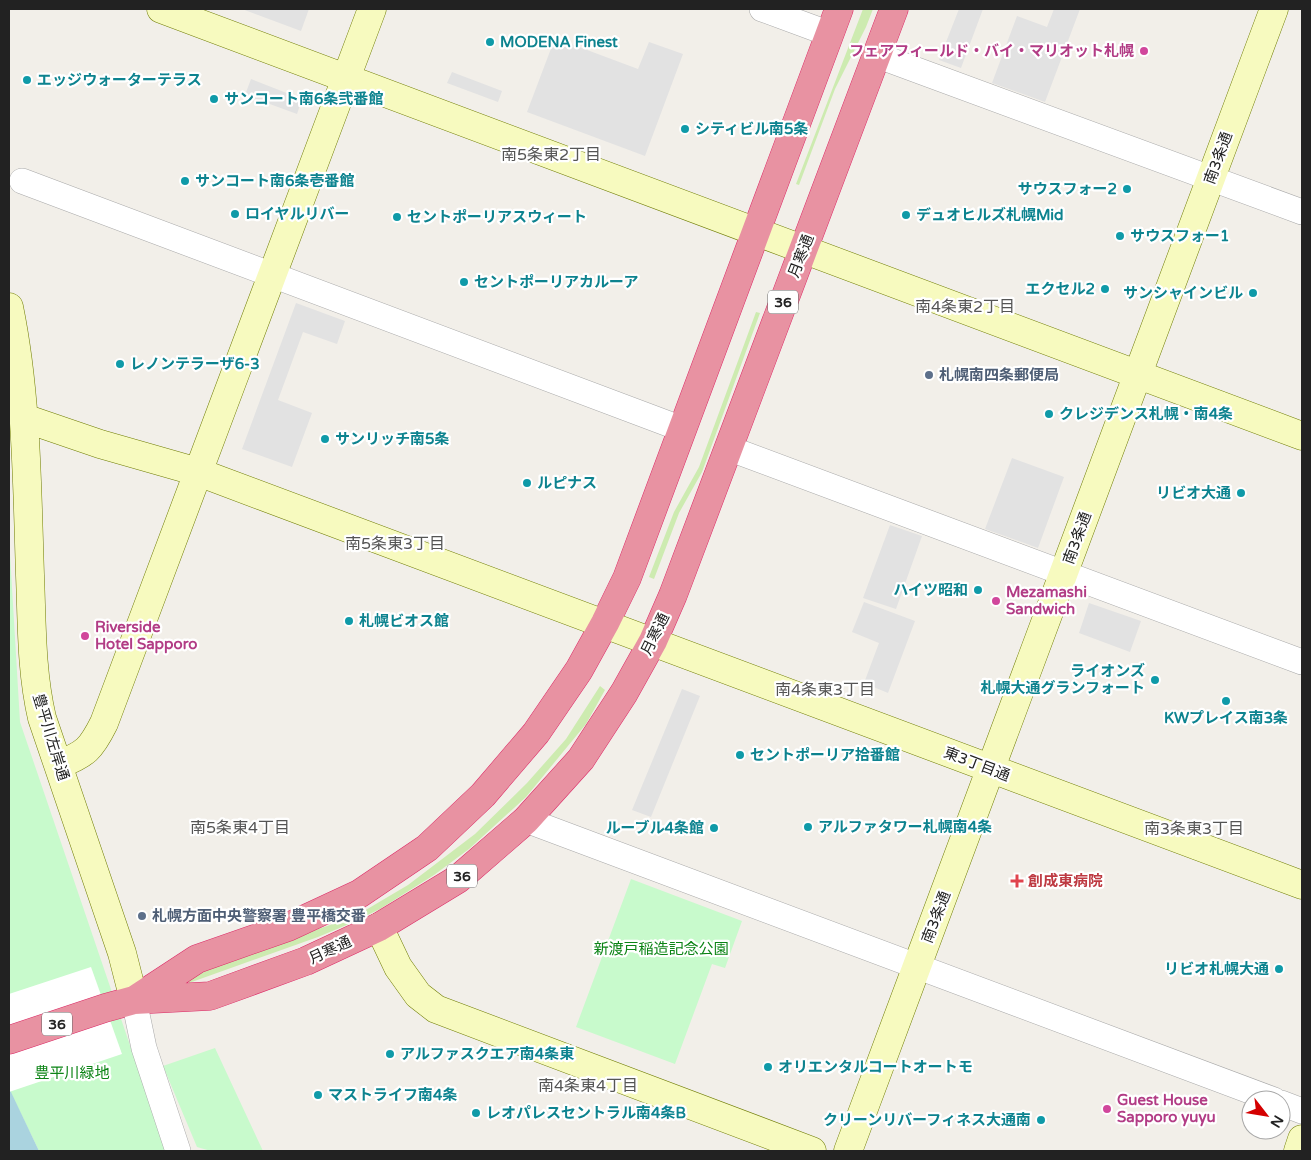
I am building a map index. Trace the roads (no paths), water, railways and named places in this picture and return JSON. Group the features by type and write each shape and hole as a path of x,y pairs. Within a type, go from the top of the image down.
{"highway":[{"name":"月寒通","path":"134,1000 197,960 288,927 359,894 427,848 483,795 536,733 579,670 605,624 627,578 839,9"},
{"name":"月寒通","path":"9,1040 134,1000 210,996 306,961 379,927 458,879 526,820 581,759 624,693 653,641 673,595 894,9"}],"street":[{"path":"161,9 1302,436"},
{"path":"58,765 79,757 88,750 104,723 372,9"},
{"path":"762,9 830,34"},
{"name":"南3条通","path":"848,1151 1274,9"},
{"path":"876,55 1302,212"},
{"path":"22,181 682,430"},
{"name":"豊平川左岸通","path":"9,307 24,418 35,682 42,718 122,953 144,1048 178,1151"},
{"name":"東3丁目通","path":"24,418 100,444 198,472 1302,885"},
{"path":"728,448 1302,662"},
{"path":"526,820 1247,1090"},
{"path":"379,927 398,966 418,995 436,1009 812,1151"},
{"path":"1298,1151 1302,1140"}],"water":[{"path":"9,1089 11,1092 39,1151 9,1151"}],"place":[{"name":"MODENA Finest","path":"490,42"},
{"name":"フェアフィールド・バイ・マリオット札幌","path":"1144,51"},
{"name":"エッジウォーターテラス","path":"27,80"},
{"name":"サンコート南6条弐番館","path":"214,99"},
{"name":"シティビル南5条","path":"685,129"},
{"name":"サンコート南6条壱番館","path":"185,181"},
{"name":"サウスフォー2","path":"1127,189"},
{"name":"ロイヤルリバー","path":"235,214"},
{"name":"デュオヒルズ札幌Mid","path":"906,215"},
{"name":"セントポーリアスウィート","path":"397,217"},
{"name":"サウスフォー1","path":"1120,236"},
{"name":"セントポーリアカルーア","path":"464,282"},
{"name":"エクセル2","path":"1105,289"},
{"name":"サンシャインビル","path":"1253,293"},
{"name":"レノンテラーザ6-3","path":"120,364"},
{"name":"札幌南四条郵便局","path":"929,375"},
{"name":"クレジデンス札幌・南4条","path":"1049,414"},
{"name":"サンリッチ南5条","path":"325,439"},
{"name":"ルピナス","path":"527,483"},
{"name":"リビオ大通","path":"1241,493"},
{"name":"ハイツ昭和","path":"978,590"},
{"name":"Mezamashi Sandwich","path":"996,601"},
{"name":"札幌ビオス館","path":"349,621"},
{"name":"Riverside Hotel Sapporo","path":"85,636"},
{"name":"ライオンズ 札幌大通グランフォート","path":"1155,680"},
{"name":"KWプレイス南3条","path":"1226,701"},
{"name":"セントポーリア拾番館","path":"740,755"},
{"name":"アルファタワー札幌南4条","path":"808,827"},
{"name":"ルーブル4条館","path":"714,828"},
{"name":"創成東病院","path":"1017,881"},
{"name":"札幌方面中央警察署 豊平橋交番","path":"142,916"},
{"name":"リビオ札幌大通","path":"1279,969"},
{"name":"アルファスクエア南4条東","path":"390,1054"},
{"name":"オリエンタルコートオートモ","path":"768,1067"},
{"name":"マストライフ南4条","path":"318,1095"},
{"name":"Guest House Sapporo yuyu","path":"1107,1109"},
{"name":"レオパレスセントラル南4条B","path":"476,1113"},
{"name":"クリーンリバーフィネス大通南","path":"1041,1120"}],"district":[{"name":"南5条東2丁目","path":"551,154"},
{"name":"南4条東2丁目","path":"965,306"},
{"name":"南5条東3丁目","path":"395,543"},
{"name":"南4条東3丁目","path":"825,689"},
{"name":"南5条東4丁目","path":"240,827"},
{"name":"南3条東3丁目","path":"1194,828"},
{"name":"南4条東4丁目","path":"588,1085"}],"park label":[{"name":"新渡戸稲造記念公園","path":"661,949"},
{"name":"豊平川緑地","path":"72,1073"}]}
